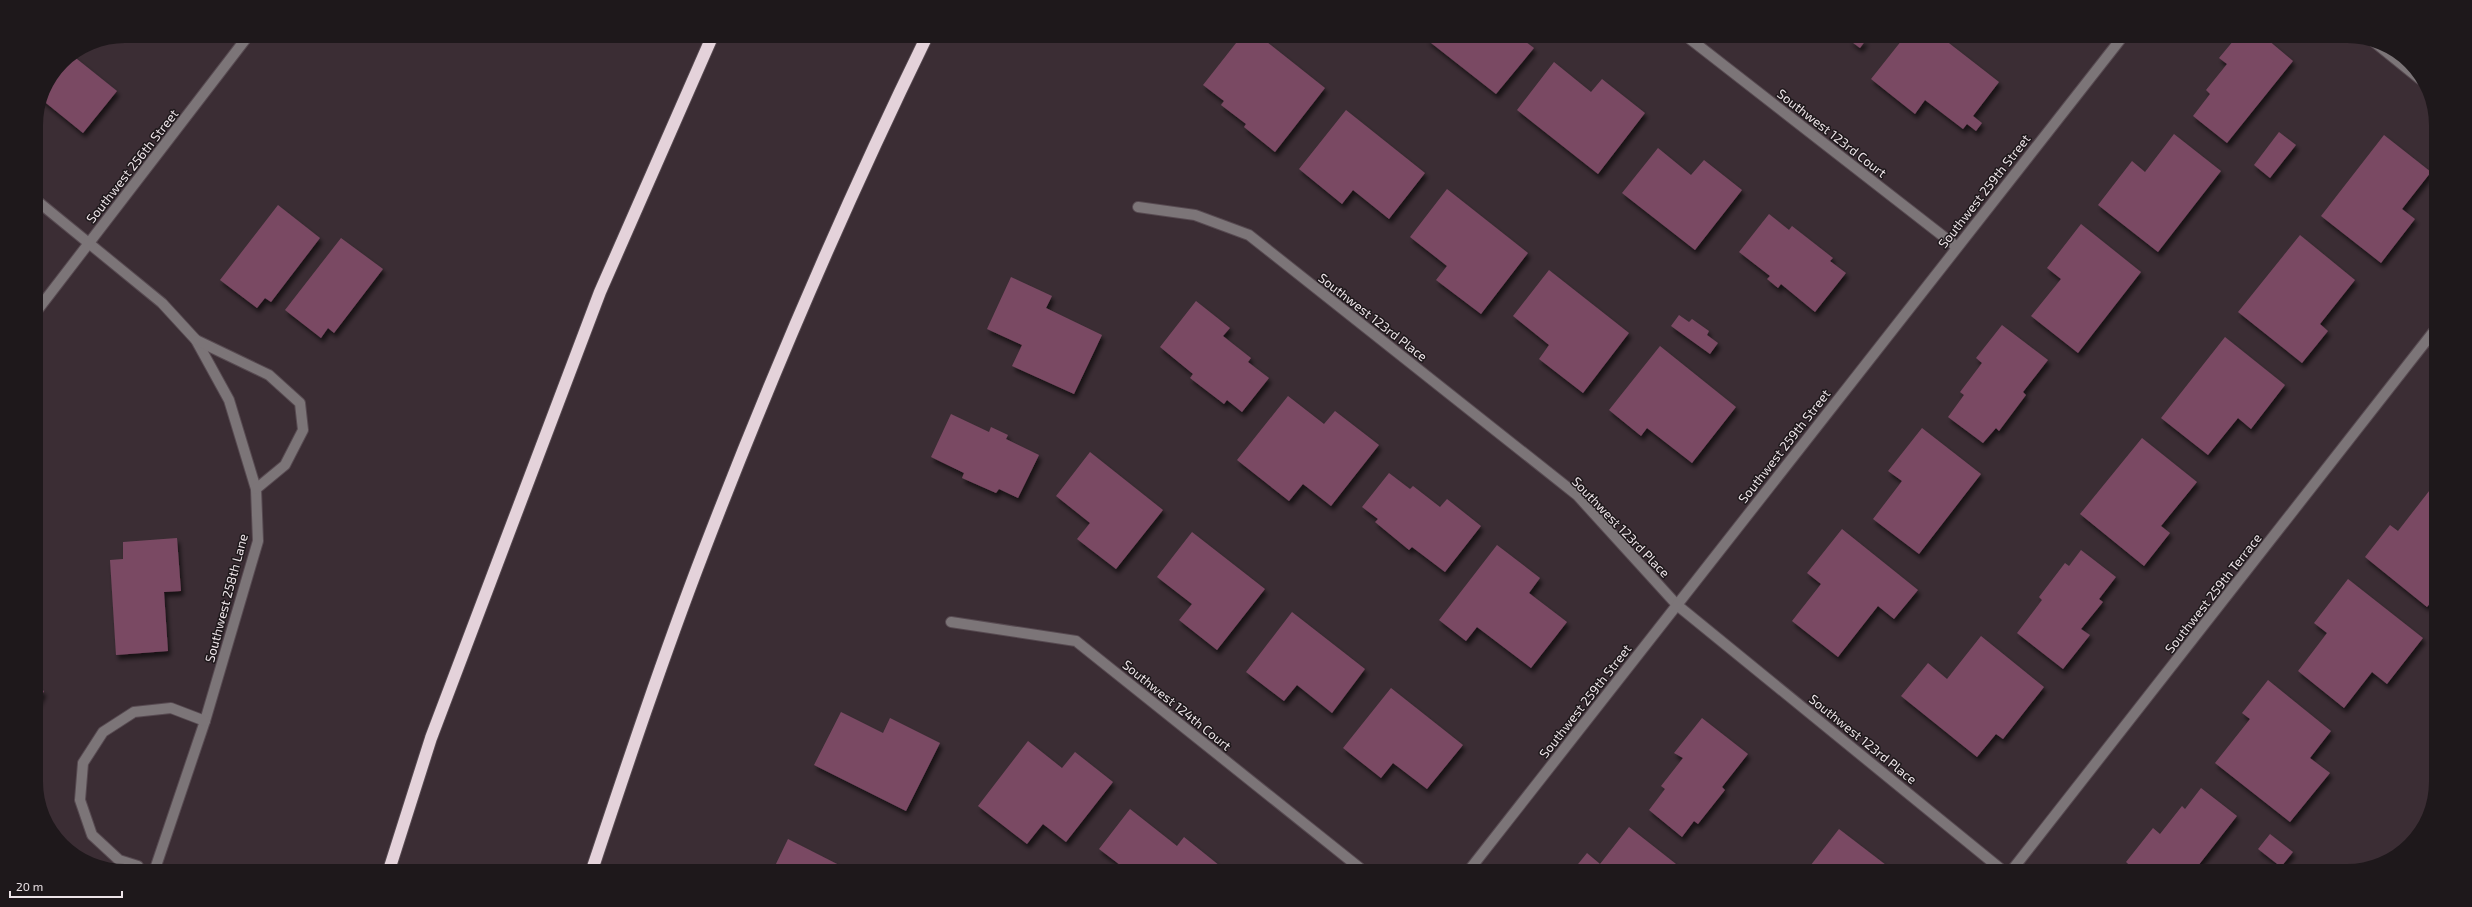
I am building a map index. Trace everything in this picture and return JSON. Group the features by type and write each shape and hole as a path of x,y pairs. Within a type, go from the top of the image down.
{"highway":[{"path":"391,864 434,730 594,307 709,43"},
{"path":"594,864 643,719 719,511 776,372 876,142 924,43"}],"street":[{"name":"Southwest 256th Street","path":"43,303 243,43"},
{"name":"Southwest 123rd Court","path":"1695,43 1957,247"},
{"name":"Southwest 259th Street","path":"1474,864 2118,43"},
{"path":"2392,57 2404,66"},
{"path":"43,205 90,242"},
{"name":"Southwest 123rd Place","path":"1138,207 1195,215 1249,235 1577,495 1677,605 1995,864"},
{"name":"Southwest 258th Lane","path":"90,242 162,303 196,340 229,400 256,489 258,541 205,721 157,864"},
{"name":"Southwest 259th Terrace","path":"2017,864 2429,337"},
{"path":"196,340 269,375 300,403 303,430 285,465 256,489"},
{"name":"Southwest 124th Court","path":"951,622 1076,641 1355,864"},
{"path":"132,864 119,860 92,835 80,800 83,763 103,732 134,712 171,708 205,721"}],"building":[{"path":"1236,43 1268,43 1325,88 1275,152 1244,127 1246,124 1221,105 1224,101 1203,85"},
{"path":"1431,43 1527,43 1534,48 1496,94"},
{"path":"1853,43 1864,43 1860,48"},
{"path":"1900,43 1949,43 1999,82 1973,116 1982,123 1976,131 1967,124 1963,129 1925,100 1915,114 1871,79"},
{"path":"2232,43 2272,43 2293,61 2227,143 2193,116 2210,94 2206,90 2227,64 2219,58"},
{"path":"77,59 117,91 83,133 46,103 49,94 57,79"},
{"path":"1554,62 1591,92 1602,79 1645,113 1598,174 1517,110"},
{"path":"1346,110 1425,173 1389,219 1353,190 1342,204 1299,169"},
{"path":"2279,132 2296,145 2270,178 2254,165"},
{"path":"2174,134 2221,171 2158,252 2098,205 2132,161 2145,172"},
{"path":"2384,135 2429,170 2429,175 2402,209 2415,219 2381,263 2321,216"},
{"path":"1658,148 1691,175 1704,160 1742,190 1695,250 1622,193"},
{"path":"1447,189 1528,253 1481,314 1436,280 1447,266 1410,237"},
{"path":"278,205 320,238 271,302 265,298 257,308 220,280"},
{"path":"1769,214 1789,230 1792,226 1833,258 1830,261 1846,273 1815,312 1781,284 1778,288 1767,279 1770,276 1739,252"},
{"path":"2081,224 2141,272 2078,353 2031,316 2061,279 2047,268"},
{"path":"2300,235 2355,280 2320,324 2328,331 2302,363 2238,312"},
{"path":"341,238 383,269 334,333 328,328 321,338 285,310"},
{"path":"1549,270 1629,333 1583,393 1539,359 1549,345 1513,316"},
{"path":"1011,277 1052,296 1046,308 1102,335 1074,394 1012,366 1022,345 987,329"},
{"path":"1196,301 1230,328 1223,336 1251,358 1248,362 1269,378 1242,412 1227,400 1224,404 1190,378 1193,374 1160,347"},
{"path":"1679,315 1689,322 1692,319 1709,331 1707,335 1718,343 1710,354 1671,326"},
{"path":"2002,325 2048,360 2023,392 2026,395 1999,431 1996,428 1983,443 1948,417 1964,395 1960,392 1982,363 1976,358"},
{"path":"2225,337 2285,385 2251,429 2238,418 2208,455 2161,418"},
{"path":"1660,346 1736,407 1692,463 1647,428 1641,436 1609,410"},
{"path":"1288,396 1324,424 1335,411 1379,445 1331,506 1303,484 1289,501 1237,460"},
{"path":"951,414 989,432 991,427 1008,435 1006,439 1039,455 1018,498 999,489 996,493 962,478 964,473 931,457"},
{"path":"1922,428 1981,474 1919,554 1873,519 1902,481 1888,471"},
{"path":"2142,438 2197,482 2161,526 2170,533 2144,566 2080,514"},
{"path":"1090,452 1163,510 1116,569 1077,539 1090,523 1056,496"},
{"path":"1389,473 1410,489 1413,486 1440,507 1447,499 1481,526 1445,572 1412,547 1409,550 1375,522 1378,519 1362,507"},
{"path":"2429,491 2429,605 2427,607 2365,557 2390,525 2398,531"},
{"path":"1842,529 1918,590 1894,619 1878,606 1838,657 1792,621 1821,584 1807,573"},
{"path":"1192,532 1265,589 1217,650 1179,620 1192,604 1157,577"},
{"path":"177,538 181,591 164,592 168,651 116,655 110,560 123,559 123,542"},
{"path":"1497,545 1540,578 1529,593 1567,622 1531,668 1477,627 1466,641 1439,620"},
{"path":"2081,550 2116,577 2099,599 2103,602 2081,629 2090,635 2063,669 2017,633 2042,600 2039,597 2065,563 2069,566"},
{"path":"2348,579 2423,638 2387,684 2372,672 2344,708 2298,671 2327,633 2314,623"},
{"path":"1292,612 1365,669 1332,713 1297,685 1284,701 1246,672"},
{"path":"1981,636 2044,687 2003,739 1996,734 1977,757 1901,696 1928,663 1947,679"},
{"path":"2268,680 2331,731 2310,758 2330,773 2290,822 2215,763 2250,719 2242,713"},
{"path":"1391,688 1463,745 1427,789 1393,763 1381,778 1343,748"},
{"path":"841,712 883,733 890,718 940,743 906,811 814,765"},
{"path":"1702,718 1748,754 1722,787 1725,790 1698,824 1694,821 1682,837 1649,810 1665,789 1661,786 1683,758 1674,753"},
{"path":"1028,741 1062,768 1075,752 1113,782 1066,842 1043,824 1027,844 978,806"},
{"path":"2201,788 2237,816 2199,864 2128,864 2126,862 2153,828 2160,834 2182,806 2185,809"},
{"path":"1130,809 1177,846 1184,837 1218,864 1119,864 1099,849"},
{"path":"1629,827 1676,864 1600,864"},
{"path":"1839,829 1885,864 1812,864"},
{"path":"2270,834 2293,852 2283,864 2277,864 2258,849"},
{"path":"788,839 837,864 776,864"},
{"path":"1587,853 1600,864 1578,864"}]}
